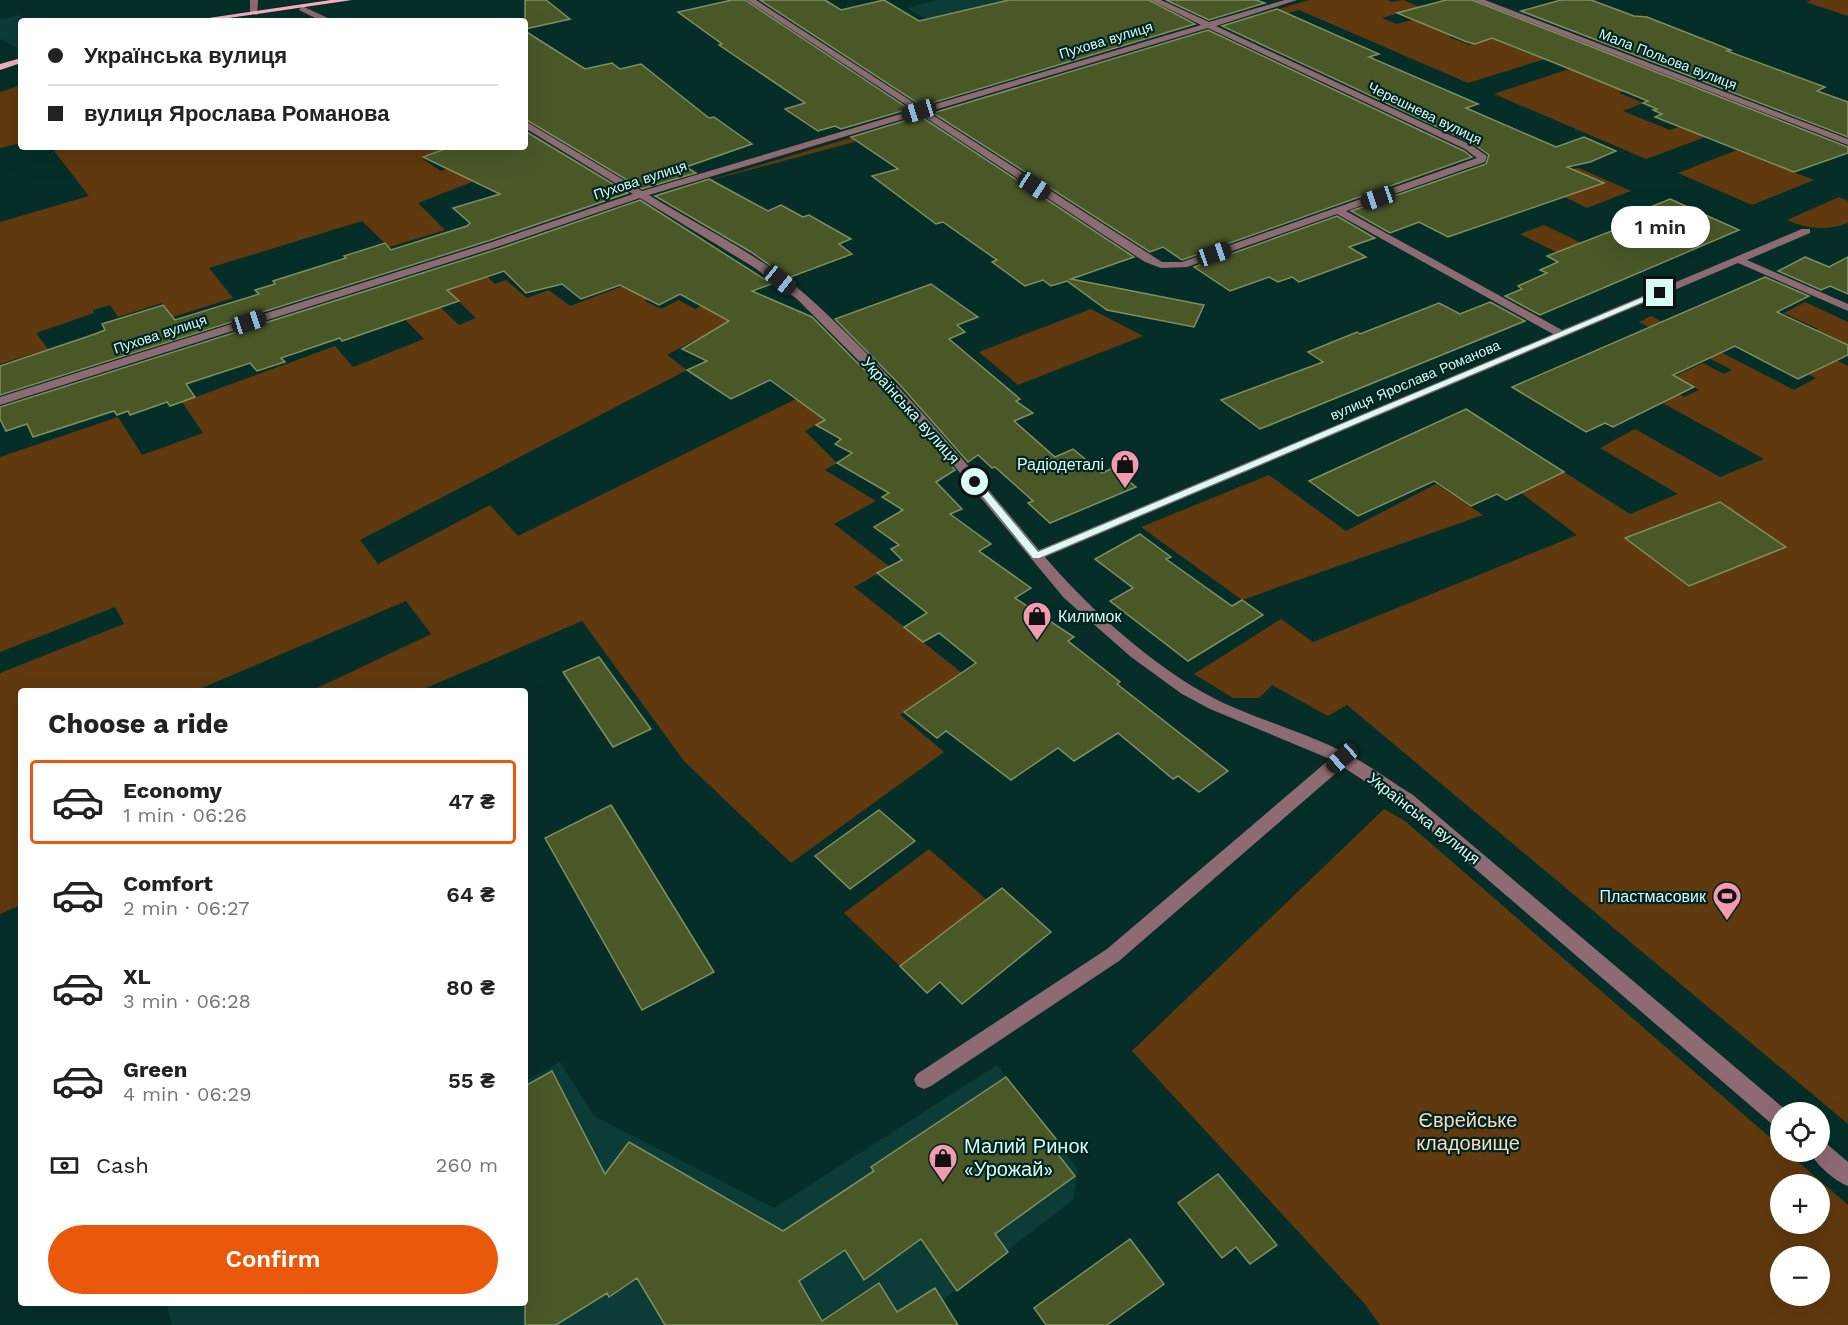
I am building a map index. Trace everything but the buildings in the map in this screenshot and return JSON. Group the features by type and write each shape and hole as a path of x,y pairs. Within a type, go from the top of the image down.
{"main road":[{"path":"215,18 348,0"},
{"path":"0,67 18,61"}],"street":[{"path":"254,0 254,13"},
{"name":"Черешнева вулиця","path":"751,0 1149,260 1161,265 1183,265 1482,160 1482,156 1468,147 1209,25"},
{"path":"1155,0 1209,25"},
{"name":"Пухова вулиця","path":"0,401 639,195 1293,0"},
{"name":"Мала Польова вулиця","path":"1478,0 1848,142"},
{"path":"302,8 321,18"},
{"name":"Українська вулиця","path":"528,126 565,146 639,195 759,266 794,291 831,324 905,399 1036,556 1089,615 1136,653 1187,690 1246,720 1309,743 1342,758 1373,776 1442,828 1770,1109"},
{"path":"1338,211 1562,334"},
{"name":"вулиця Ярослава Романова","path":"1036,556 1806,231"},
{"path":"1739,260 1848,308"},
{"path":"924,1080 1113,955 1342,758"},
{"path":"1830,1160 1848,1176"}],"shaded area":[{"path":"937,0 1017,0 968,43 907,8"},
{"path":"20,15 24,18 18,18 18,48 0,39 0,19"},
{"name":"Малий Ринок «Урожай»","path":"560,1062 594,1116 774,1208 997,1065 1078,1169 1073,1200 943,1300 958,1325 172,1325 167,1306 528,1306 528,1079"}],"green space":[{"path":"1309,0 1387,0 1393,2 1403,0 1420,7 1382,18 1396,24 1424,17 1453,35 1449,37 1469,45 1513,32 1514,46 1545,59 1468,83 1299,10 1233,29 1225,25"},
{"path":"1848,0 1848,16 1806,2"},
{"path":"1569,69 1623,91 1619,93 1643,103 1623,111 1670,130 1693,122 1719,132 1646,159 1494,94"},
{"path":"18,86 18,144 0,148 0,92"},
{"path":"913,119 858,141 697,184"},
{"path":"436,150 438,151 421,158 441,171 450,167 477,180 418,203 445,230 389,247 362,221 209,268 233,298 173,317 162,303 118,317 110,305 93,310 94,313 36,333 48,349 0,364 0,222 89,196 54,151"},
{"path":"1737,150 1814,180 1752,205 1678,173"},
{"path":"1579,168 1631,191 1587,208 1523,177"},
{"path":"1839,197 1848,201 1848,223 1817,228 1787,220"},
{"path":"1544,225 1607,255 1584,266 1520,234"},
{"path":"481,271 495,284 506,280 527,298 549,290 570,306 628,284 696,276 645,301 661,309 679,300 695,309 705,304 735,318 667,355 687,370 360,540 378,564 490,505 518,536 806,394 838,412 805,431 837,463 825,470 876,501 834,524 890,567 854,587 962,673 900,715 944,752 791,863 684,761 582,621 426,688 317,688 431,634 406,601 202,688 18,688 18,906 0,914 0,673 124,624 115,607 0,652 0,457 118,417 142,455 203,433 182,402 335,346 353,367 424,339 395,309 430,297 459,325 476,318 430,274"},
{"name":"Пластмасовик","path":"1805,302 1848,322 1848,353 1835,359 1848,366 1848,1124 1830,1109 1830,1102 1822,1102 1347,705 1328,716 1272,685 1259,698 1233,698 1194,674 1281,619 1313,642 1577,535 1505,481 1553,477 1564,472 1630,514 1678,494 1600,448 1635,429 1720,477 1764,459 1650,396 1669,388 1684,397 1699,390 1675,376 1703,363 1724,374 1732,370 1639,322 1651,316 1794,390 1816,378 1715,327 1806,335 1818,329 1784,313"},
{"path":"1091,309 1143,336 1018,385 979,352"},
{"path":"1269,475 1346,531 1436,484 1483,515 1242,600 1141,527"},
{"name":"Єврейське кладовище","path":"1384,809 1405,821 1770,1137 1770,1162 1799,1162 1812,1174 1770,1174 1770,1234 1830,1234 1830,1189 1848,1205 1848,1325 1380,1325 1364,1303 1132,1051"},
{"path":"929,849 987,900 900,966 844,913"}],"place":[{"name":"Радіодеталі","path":"1125,490"},
{"name":"Килимок","path":"1037,642"},
{"name":"Пластмасовик","path":"1727,922"},
{"name":"Малий Ринок «Урожай»","path":"943,1184"}],"route":[{"path":"975,482 1036,556 1660,293"}]}
